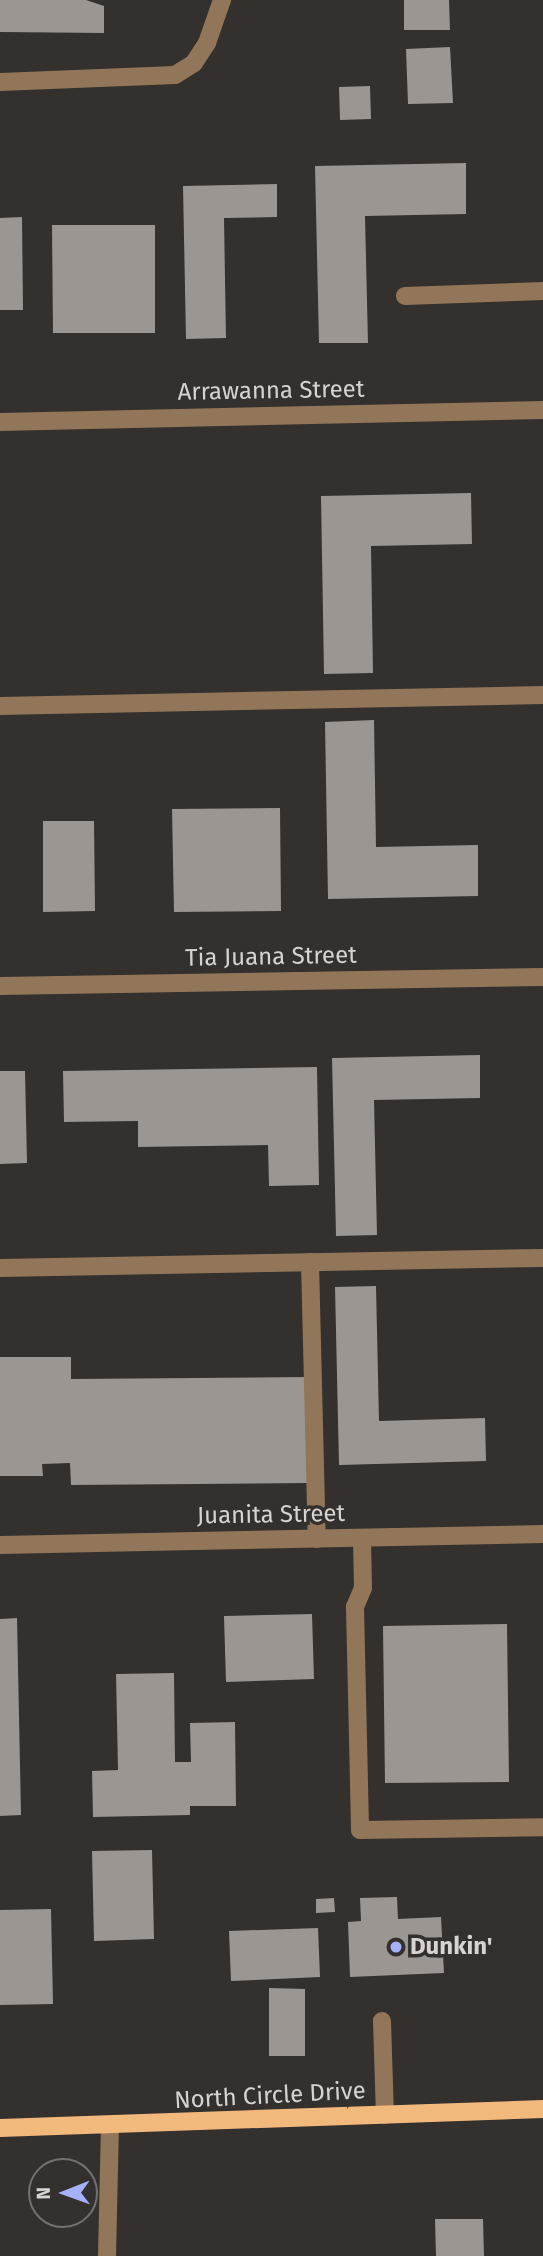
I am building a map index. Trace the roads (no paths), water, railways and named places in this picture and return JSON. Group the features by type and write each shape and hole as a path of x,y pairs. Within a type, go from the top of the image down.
{"main road":[{"name":"North Circle Drive","path":"0,2128 110,2127 543,2109"}],"street":[{"path":"0,82 176,75 194,63 207,43 222,0"},
{"path":"405,296 543,291"},
{"name":"Arrawanna Street","path":"0,422 543,410"},
{"path":"0,706 543,695"},
{"name":"Tia Juana Street","path":"0,986 543,977"},
{"path":"0,1268 543,1258"},
{"path":"310,1262 317,1539"},
{"name":"Juanita Street","path":"0,1545 543,1534"},
{"path":"362,1538 363,1588 355,1607 360,1829 543,1828"},
{"path":"382,2021 385,2115"},
{"path":"107,2256 110,2127"}],"place":[{"name":"Dunkin'","path":"396,1947"}]}
